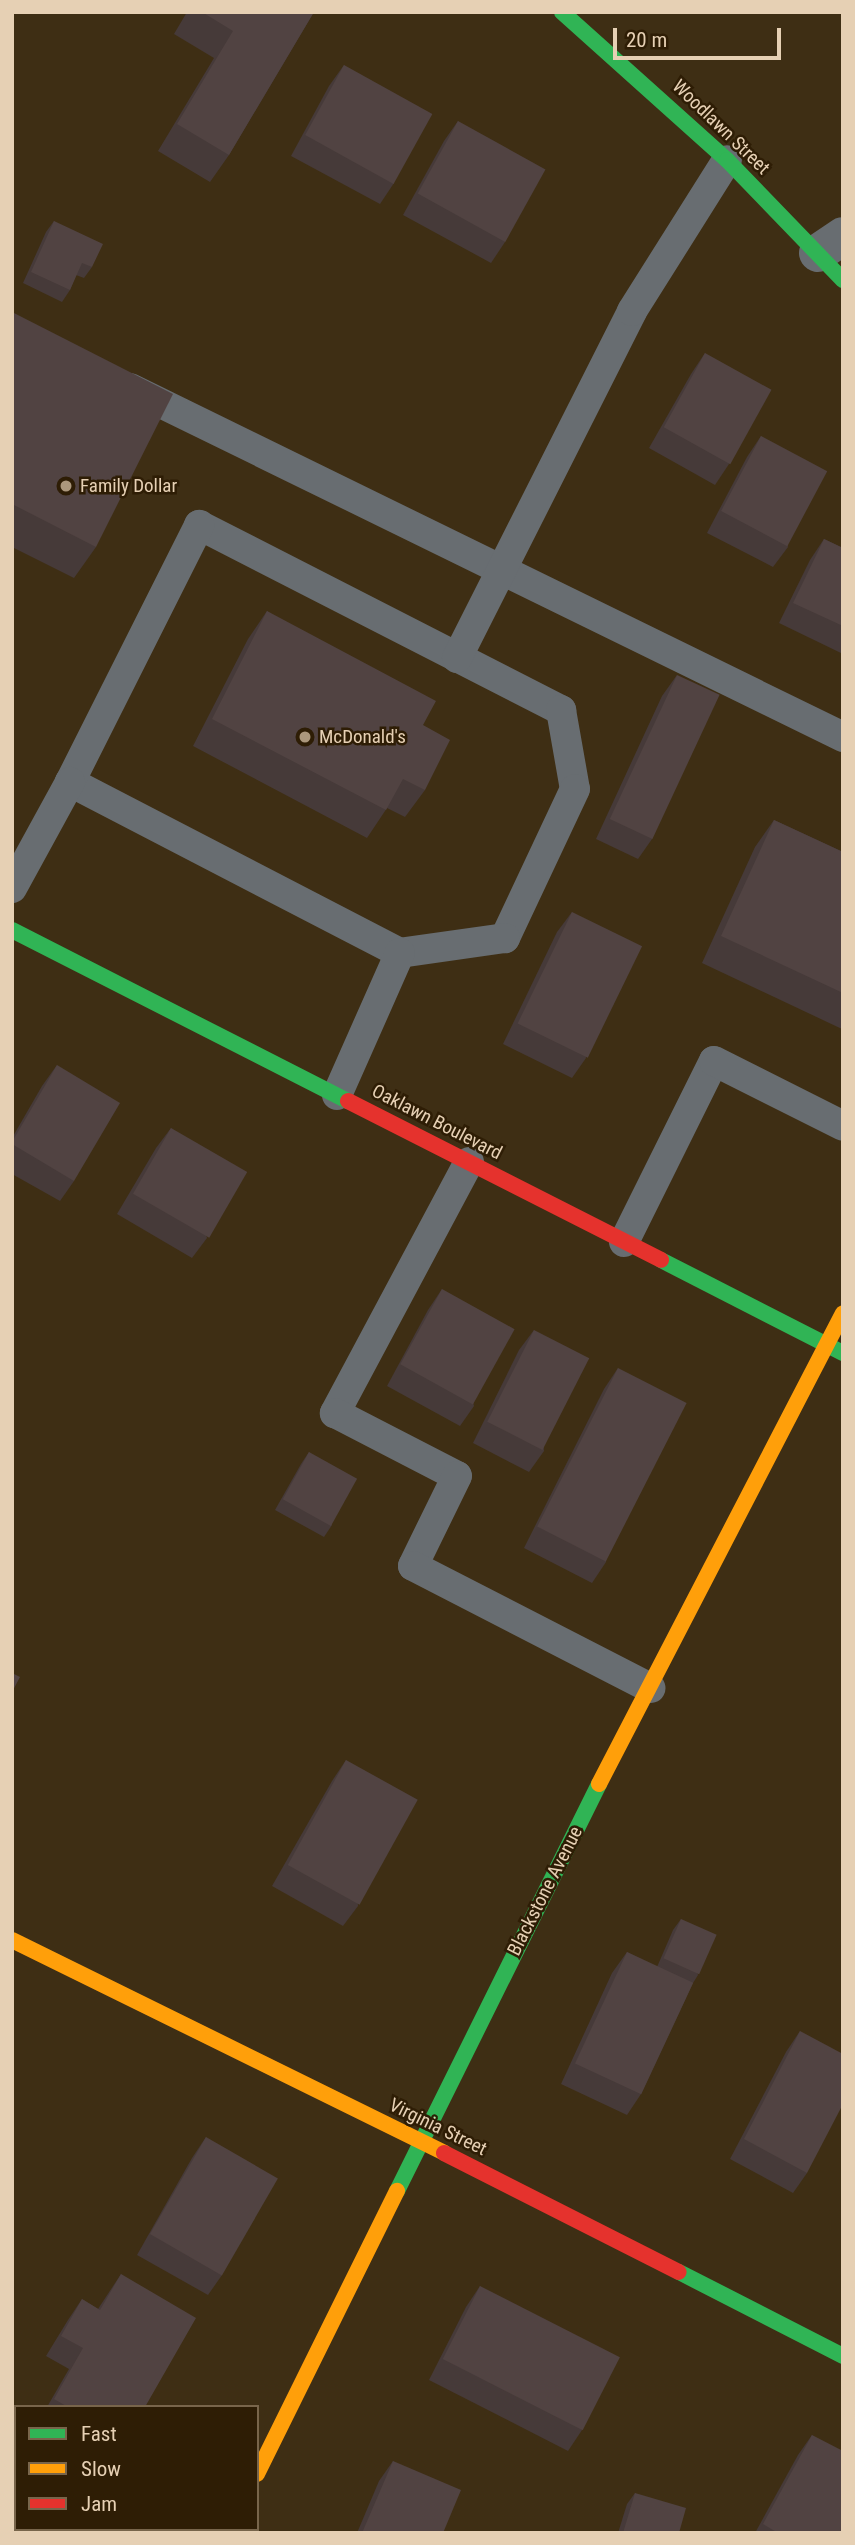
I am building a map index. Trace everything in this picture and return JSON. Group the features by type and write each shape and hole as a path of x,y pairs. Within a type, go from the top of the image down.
{"main road":[{"name":"Woodlawn Street","path":"562,12 835,256"},
{"name":"Oaklawn Boulevard","path":"12,930 843,1353"},
{"name":"Blackstone Avenue","path":"259,2470 420,2142 843,1313"},
{"name":"Virginia Street","path":"12,1940 843,2356"}],"lane":[{"path":"457,657 632,311 727,160"},
{"path":"99,373 843,737"},
{"path":"12,888 70,782 199,525 561,710 575,789 505,938 400,953 70,782"},
{"path":"337,1095 400,953"},
{"path":"624,1242 714,1061 840,1115"},
{"path":"468,1162 335,1413 457,1476 414,1566 650,1688"}],"building":[{"path":"202,12 314,12 229,155 177,124 233,31"},
{"path":"344,65 432,114 394,184 305,135"},
{"path":"458,121 545,169 505,242 418,194"},
{"path":"54,221 103,244 92,267 82,263 70,290 31,272"},
{"name":"Family Dollar","path":"12,312 173,394 96,547 12,504"},
{"path":"705,353 771,390 730,464 664,427"},
{"path":"761,436 827,471 787,546 721,511"},
{"path":"824,539 843,548 843,626 793,603"},
{"name":"McDonald's","path":"267,611 436,701 423,725 450,740 425,790 403,779 386,810 212,719"},
{"path":"677,675 720,695 652,839 610,819"},
{"path":"774,820 843,852 843,993 721,936"},
{"path":"572,912 642,946 588,1058 518,1023"},
{"path":"57,1065 120,1103 74,1181 12,1144"},
{"path":"171,1128 247,1172 209,1238 133,1194"},
{"path":"442,1289 515,1329 473,1404 400,1364"},
{"path":"534,1330 589,1358 542,1450 487,1422"},
{"path":"618,1368 687,1403 606,1562 537,1527"},
{"path":"309,1452 357,1479 331,1526 283,1499"},
{"path":"12,1673 20,1677 12,1692"},
{"path":"346,1760 418,1800 360,1905 288,1865"},
{"path":"681,1919 717,1935 699,1974 664,1958"},
{"path":"627,1952 693,1983 641,2094 575,2063"},
{"path":"800,2031 843,2054 843,2104 807,2173 744,2139"},
{"path":"206,2137 278,2178 222,2275 150,2234"},
{"path":"121,2274 196,2318 146,2405 64,2405 54,2399 83,2348 61,2336 82,2299 100,2310"},
{"path":"480,2286 620,2357 583,2430 443,2359"},
{"path":"812,2435 843,2451 843,2533 778,2533 763,2524"},
{"path":"393,2461 461,2490 443,2533 362,2533"},
{"path":"12,2484 14,2531 36,2531 12,2533"},
{"path":"635,2493 686,2508 679,2533 623,2533"}],"traffic: fast":[{"path":"562,12 727,160 843,280"},
{"path":"12,930 348,1101"},
{"path":"661,1260 843,1353"},
{"path":"397,2191 599,1784"},
{"path":"679,2272 843,2356"}],"traffic: slow":[{"path":"599,1784 843,1313"},
{"path":"12,1940 444,2153"},
{"path":"259,2470 397,2191"}],"traffic: jam":[{"path":"348,1101 661,1260"},
{"path":"444,2153 679,2272"}],"place":[{"name":"Family Dollar","path":"66,486"},
{"name":"McDonald's","path":"305,737"}]}
